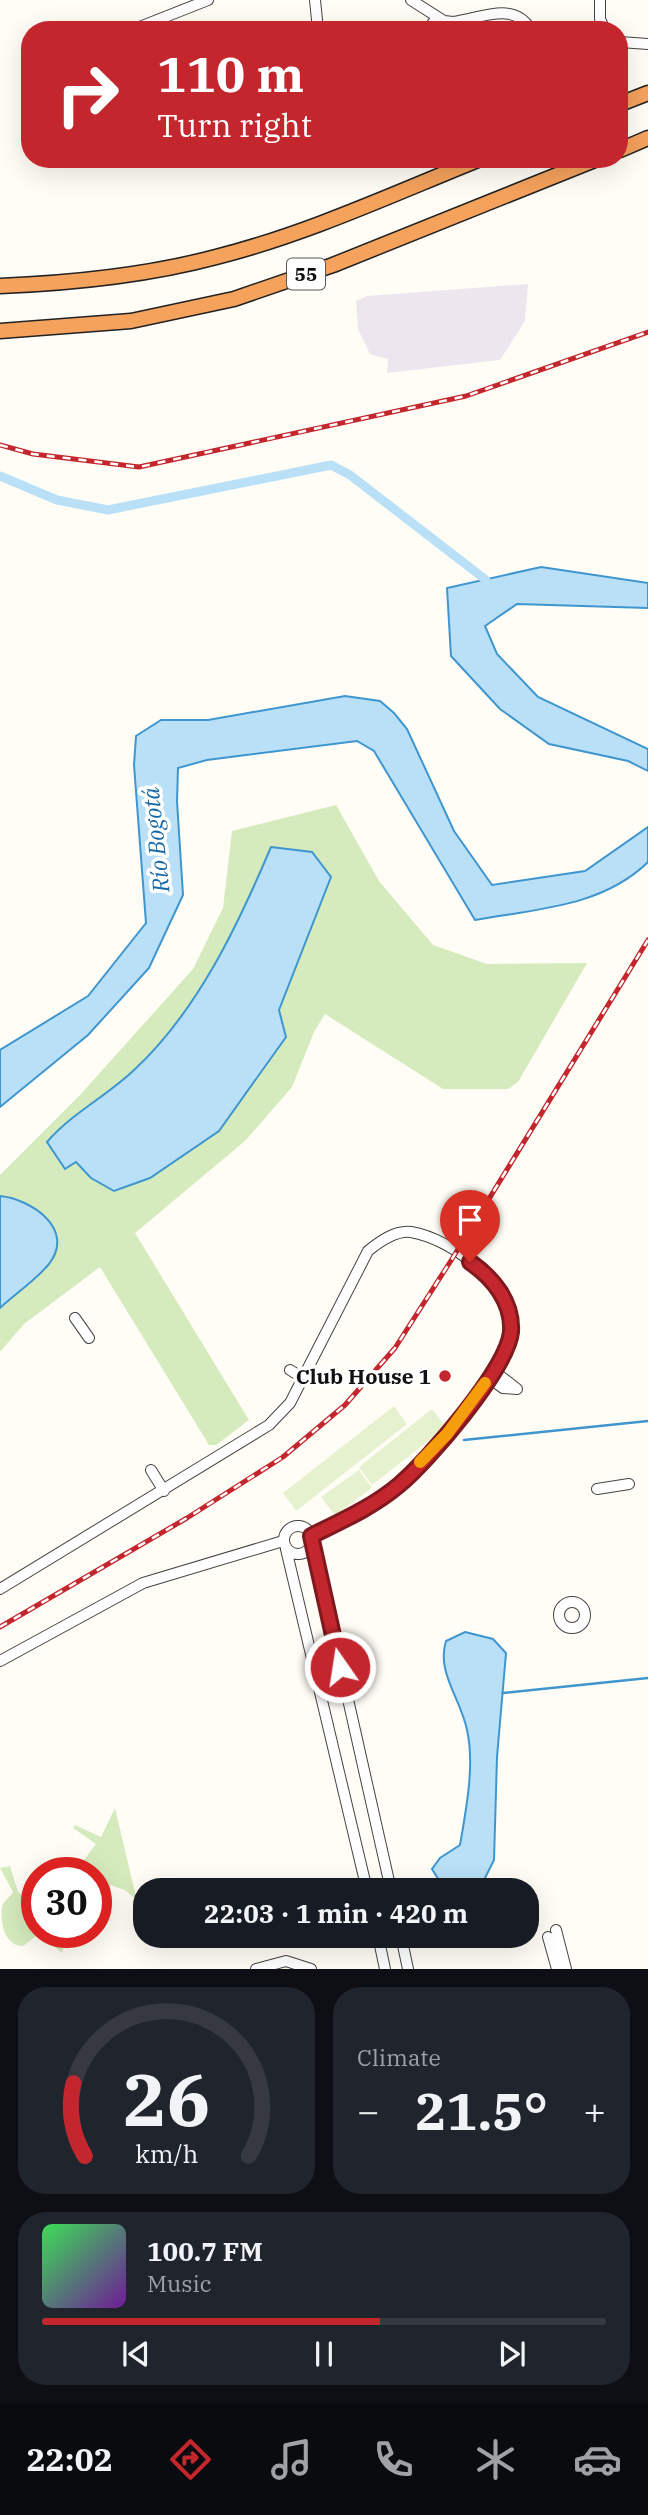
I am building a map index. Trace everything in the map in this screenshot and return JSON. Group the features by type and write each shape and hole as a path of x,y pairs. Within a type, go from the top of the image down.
{"highway":[{"path":"628,101 648,93"},
{"path":"628,147 648,138"},
{"name":"55","path":"0,286 52,284 142,274 217,257 307,229 458,168"},
{"name":"55","path":"0,331 131,321 234,299 333,265 575,168"}],"street":[{"path":"155,21 208,0"},
{"path":"315,0 317,21"},
{"path":"411,0 444,21"},
{"path":"600,0 601,21"},
{"path":"470,21 506,11 526,21"},
{"path":"434,21 437,17"},
{"path":"628,43 648,44"},
{"path":"0,1589 269,1425 290,1403 368,1251 384,1238 408,1232 437,1240 486,1273 499,1289 507,1308 511,1331 506,1353 447,1434 399,1485 312,1540 300,1555 284,1545 143,1583 0,1661"},
{"path":"75,1318 89,1338"},
{"path":"290,1370 303,1378"},
{"path":"151,1470 164,1491"},
{"path":"597,1489 629,1484"},
{"path":"364,1878 284,1545 287,1530 296,1526 306,1528 312,1540 388,1878"},
{"path":"314,1670 327,1664 340,1667"},
{"path":"556,1969 552,1934 566,1969"},
{"path":"380,1948 386,1969"},
{"path":"404,1948 408,1969"},
{"path":"256,1969 286,1961 311,1969"}],"shaded area":[{"path":"528,284 525,321 500,360 387,373 388,359 370,354 358,329 356,301 367,296"}],"green space":[{"path":"336,805 379,881 433,945 487,964 587,963 518,1082 508,1089 443,1089 325,1014 314,1032 292,1087 245,1141 135,1233 249,1420 216,1445 209,1445 100,1267 24,1324 0,1352 0,1175 80,1095 193,969 223,908 232,831"},
{"path":"394,1406 407,1424 296,1511 283,1493"},
{"path":"432,1409 446,1427 372,1485 359,1467"},
{"path":"359,1470 372,1488 335,1515 321,1497"},
{"path":"115,1808 133,1884 133,1897 125,1890 112,1885 112,1857 86,1857 96,1844 73,1828 75,1825 101,1837"},
{"path":"10,1866 21,1894 21,1946 11,1942 3,1926 2,1906 13,1892 0,1868"}],"water":[{"path":"541,567 648,583 648,608 517,604 485,626 497,654 538,697 648,749 648,771 628,761 549,744 500,709 451,656 447,588"},
{"name":"Río Bogotá","path":"345,696 380,701 407,729 454,831 492,885 585,871 648,827 648,862 630,877 589,897 544,909 475,920 374,751 357,741 207,760 178,768 177,801 183,895 149,968 88,1035 0,1107 0,1050 88,996 146,923 134,765 136,736 161,720 208,720"},
{"path":"271,847 312,852 331,877 279,1010 286,1037 219,1131 150,1178 114,1191 91,1178 76,1162 65,1169 47,1142 67,1122 134,1070 177,1022 230,937"},
{"path":"0,1196 25,1203 36,1210 54,1228 57,1239 56,1251 49,1264 0,1308"},
{"path":"465,1632 493,1639 506,1653 497,1757 494,1860 485,1878 438,1878 432,1869 440,1858 460,1845 469,1788 467,1730 444,1664 446,1641"}],"waterway":[{"path":"0,476 57,500 108,510 331,465 350,475 486,580"},
{"path":"464,1440 648,1421"},
{"path":"503,1693 648,1678"}],"railway":[{"path":"0,445 33,454 139,467 466,396 648,332"},
{"path":"0,1627 187,1518 283,1457 345,1405 395,1348 648,940"}],"slow traffic":[{"path":"420,1462 447,1434 485,1383"}],"place":[{"name":"Club House 1","path":"445,1376"}],"route":[{"path":"340,1667 311,1536 356,1514 399,1485 447,1434 506,1353 511,1331 507,1308 499,1289 486,1273 470,1262"}]}
